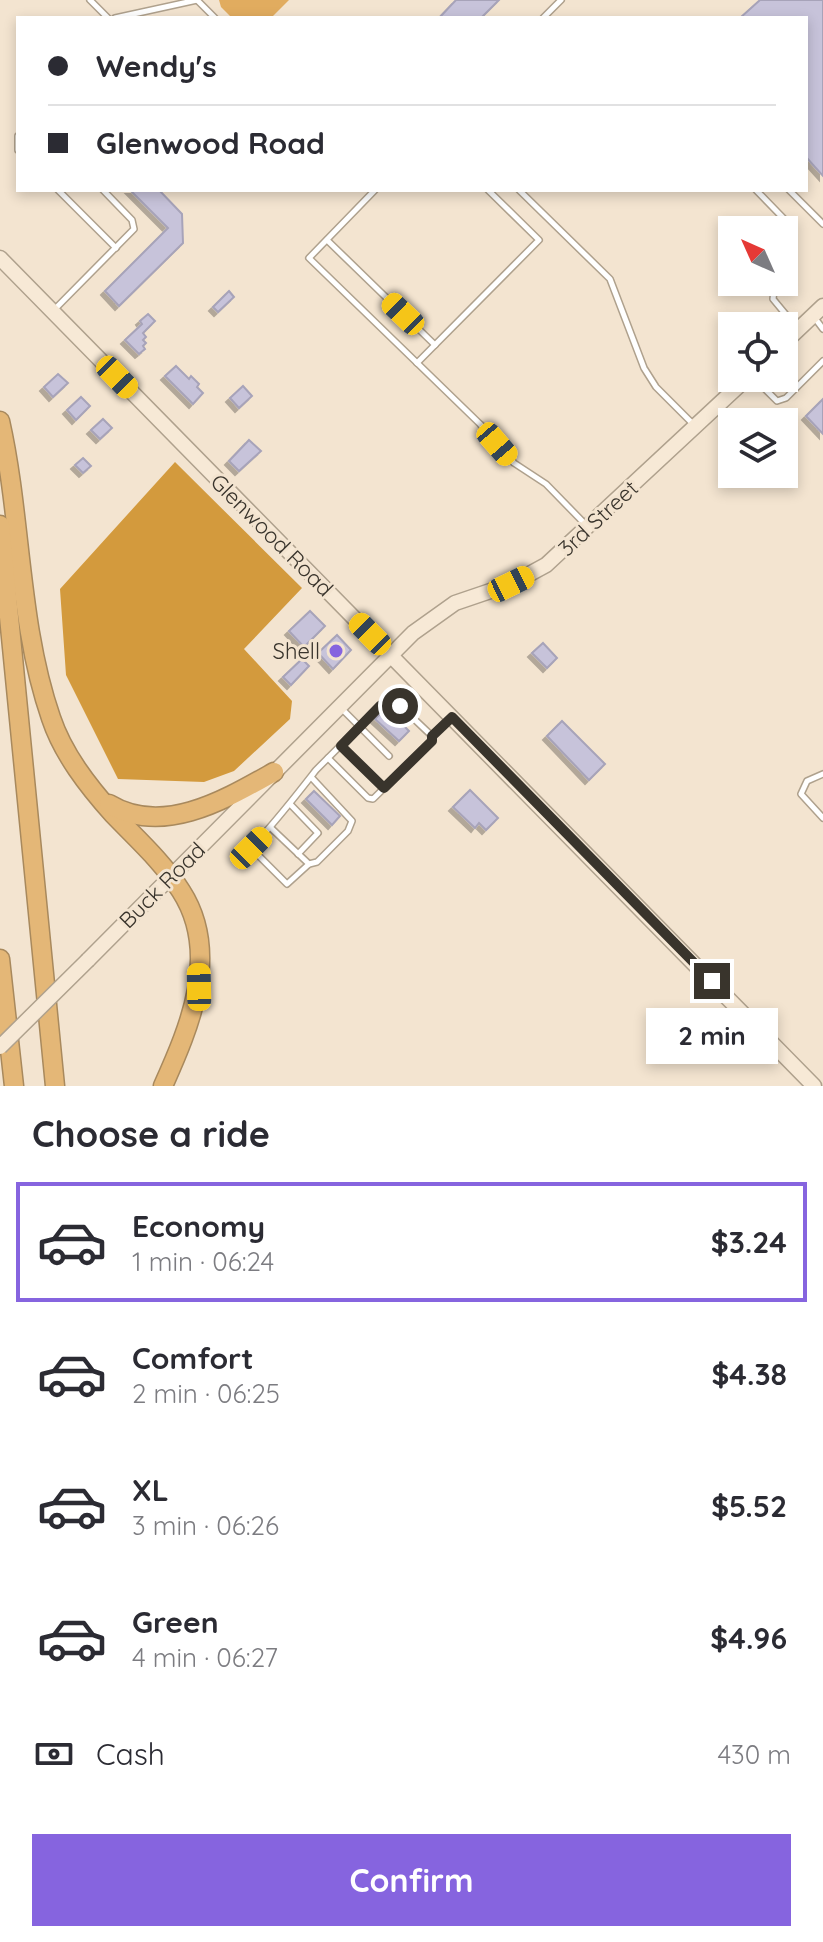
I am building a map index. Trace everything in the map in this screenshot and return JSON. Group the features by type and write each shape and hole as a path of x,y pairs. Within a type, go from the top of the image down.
{"highway":[{"path":"0,421 38,680 58,741 95,794 171,877 191,909 198,938 199,987 189,1028 163,1086"},
{"path":"0,525 55,1086"},
{"path":"95,794 128,812 159,816 194,812 234,795 274,772"},
{"path":"0,959 14,1086"}],"street":[{"name":"Glenwood Road","path":"0,258 814,1086"},
{"path":"798,329 818,311"},
{"name":"3rd Street","path":"391,655 442,610 535,572 589,527 732,392"},
{"name":"Buck Road","path":"0,1047 391,655"}],"lane":[{"path":"90,0 106,16"},
{"path":"124,16 197,0 213,16"},
{"path":"545,16 561,0"},
{"path":"60,192 116,248"},
{"path":"53,312 133,232 134,225 127,214 105,192"},
{"path":"373,192 309,258 480,424 514,463 546,484 589,527"},
{"path":"417,363 539,240 490,192"},
{"path":"521,192 610,279 644,368 656,387 696,426"},
{"path":"758,192 781,216"},
{"path":"791,192 823,224"},
{"path":"327,240 435,345"},
{"path":"818,311 823,329"},
{"path":"798,386 823,361"},
{"path":"768,392 777,401 792,392"},
{"path":"311,777 352,821 348,831 317,862 309,864 287,884 251,848 291,805 311,777 328,758 392,698 432,736"},
{"path":"339,707 389,756"},
{"path":"328,758 368,798 373,799 452,717"},
{"path":"341,746 384,788"},
{"path":"823,774 807,781 801,794 823,818"},
{"path":"291,805 318,833 298,854"},
{"path":"271,828 309,864"}],"shaded area":[{"path":"219,0 289,0 273,16 230,16"},
{"path":"175,462 302,588 244,649 292,701 290,719 234,771 204,782 118,779 66,675 60,589"}],"building":[{"path":"456,0 499,0 483,16 441,16"},
{"path":"760,0 823,0 823,176 808,159 808,16 742,16"},
{"path":"132,192 161,192 182,214 183,243 119,306 105,291 168,228"},
{"path":"229,291 234,297 218,312 213,307"},
{"path":"148,314 155,321 143,333 146,337 143,340 145,349 139,354 125,340"},
{"path":"176,366 199,384 197,387 203,393 193,404 165,376"},
{"path":"58,374 68,383 53,397 44,387"},
{"path":"243,386 252,396 239,408 230,398"},
{"path":"81,397 90,406 76,420 67,410"},
{"path":"823,399 823,434 806,416"},
{"path":"103,419 112,428 100,439 91,430"},
{"path":"249,440 261,451 239,471 229,461"},
{"path":"83,458 91,466 83,473 75,465"},
{"path":"310,611 325,626 304,647 289,631"},
{"path":"337,635 351,650 333,669 318,653"},
{"path":"543,643 557,658 547,668 532,653"},
{"path":"302,659 309,666 291,685 283,677"},
{"path":"386,708 409,731 399,741 375,719"},
{"path":"562,721 605,764 589,780 547,736"},
{"path":"470,790 498,818 486,830 479,823 475,828 453,807"},
{"path":"314,791 340,816 332,825 306,799"}],"place":[{"name":"Shell","path":"336,651"}],"route":[{"path":"400,706 392,698 380,706 341,746 384,788 452,717 712,981"}]}
